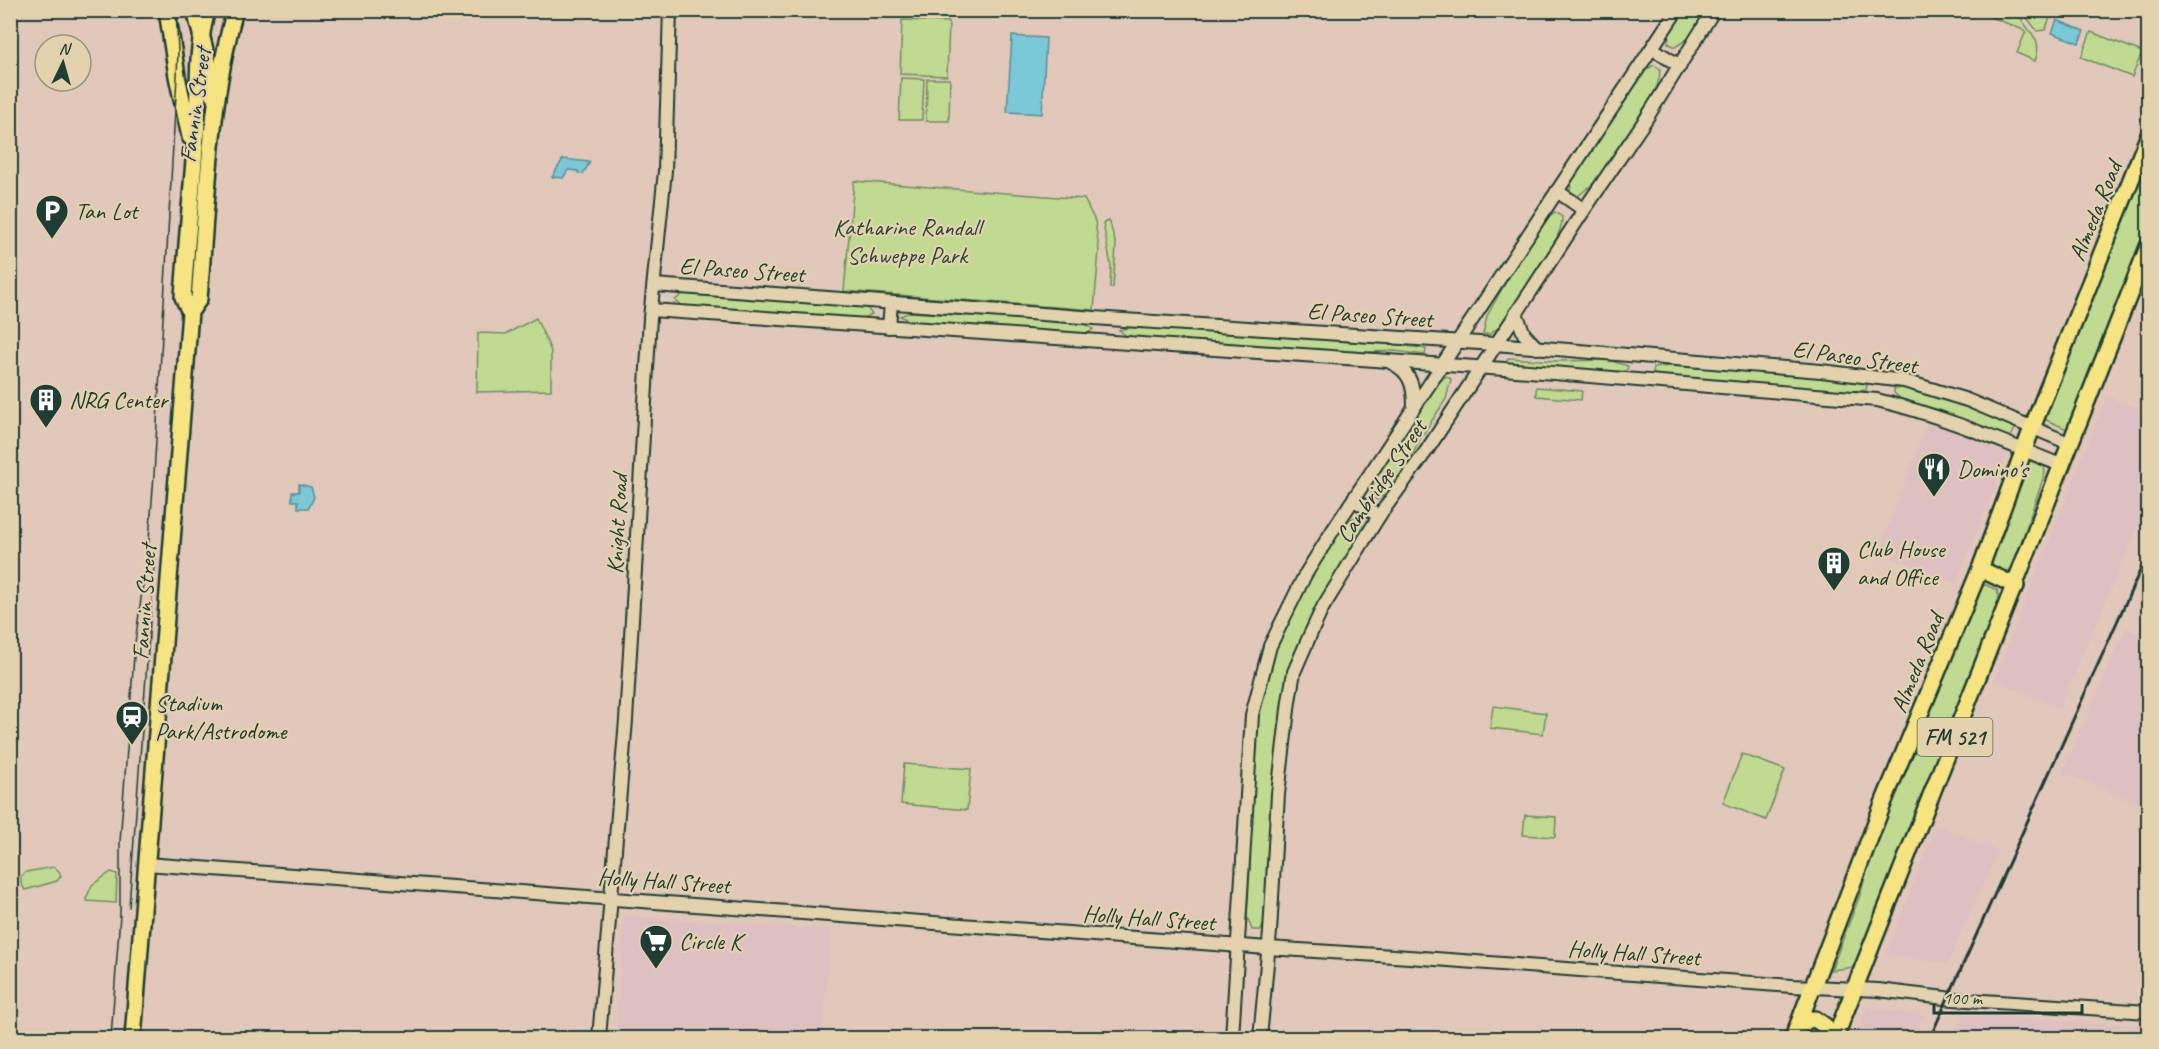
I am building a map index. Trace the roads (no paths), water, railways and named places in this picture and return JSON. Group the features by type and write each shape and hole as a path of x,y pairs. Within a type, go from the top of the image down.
{"main road":[{"path":"167,10 177,76 194,158"},
{"path":"195,10 211,84 214,120"},
{"name":"Fannin Street","path":"133,1038 190,312 183,297 197,113 198,57 207,10"},
{"name":"Fannin Street","path":"190,312 199,299 214,120 221,71 235,10"},
{"name":"Almeda Road","path":"1796,1033 1886,796 1980,569 2032,428 2148,136"},
{"name":"FM 521","path":"1833,1038 1855,989 2016,586 2148,247"},
{"path":"1980,569 2016,586"},
{"path":"1796,1033 1809,1020 1815,1019 1825,1026 1833,1038"}],"street":[{"name":"Knight Road","path":"599,1038 626,720 651,310 665,171 670,10"},
{"name":"Cambridge Street","path":"1232,1038 1252,715 1270,646 1296,592 1328,539 1677,10"},
{"name":"Cambridge Street","path":"1260,1038 1278,794 1294,672 1323,607 1379,516 1427,450 1680,66 1714,10"},
{"path":"1653,49 1680,66"},
{"path":"1557,191 1584,210"},
{"name":"El Paseo Street","path":"654,285 1108,319 1495,344 1821,371 1904,381 1931,388 1967,400 2071,444"},
{"path":"889,327 891,303"},
{"name":"El Paseo Street","path":"651,310 1442,364 1877,400 1947,420 2063,466"},
{"path":"1516,313 1524,334 1537,348"},
{"path":"1102,341 1108,319"},
{"path":"1641,379 1642,357"},
{"path":"1383,360 1397,366 1409,376 1412,383 1414,406"},
{"path":"1877,400 1879,378"},
{"path":"1354,500 1379,516"},
{"name":"Holly Hall Street","path":"146,864 2148,1012"}],"water":[{"path":"2057,20 2084,31 2079,43 2052,33"},
{"path":"1012,36 1046,38 1042,114 1007,112"},
{"path":"563,159 590,162 583,174 568,170 563,178 552,177"},
{"path":"299,484 311,487 314,497 309,508 298,508 298,501 292,501 292,492 299,492"}],"tram line":[{"path":"111,1038 120,915 120,842 135,643 149,540 154,475 177,76 176,10"},
{"path":"129,907 155,554"}],"railway":[{"path":"1930,1038 2148,553"}],"place":[{"name":"Tan Lot","path":"52,240"},
{"name":"NRG Center","path":"46,429"},
{"name":"Domino's","path":"1934,498"},
{"name":"Club House and Office","path":"1834,592"},
{"name":"Stadium Park/Astrodome","path":"132,746"},
{"name":"Circle K","path":"656,970"}],"park label":[{"name":"Katharine Randall Schweppe Park","path":"907,241"}]}
